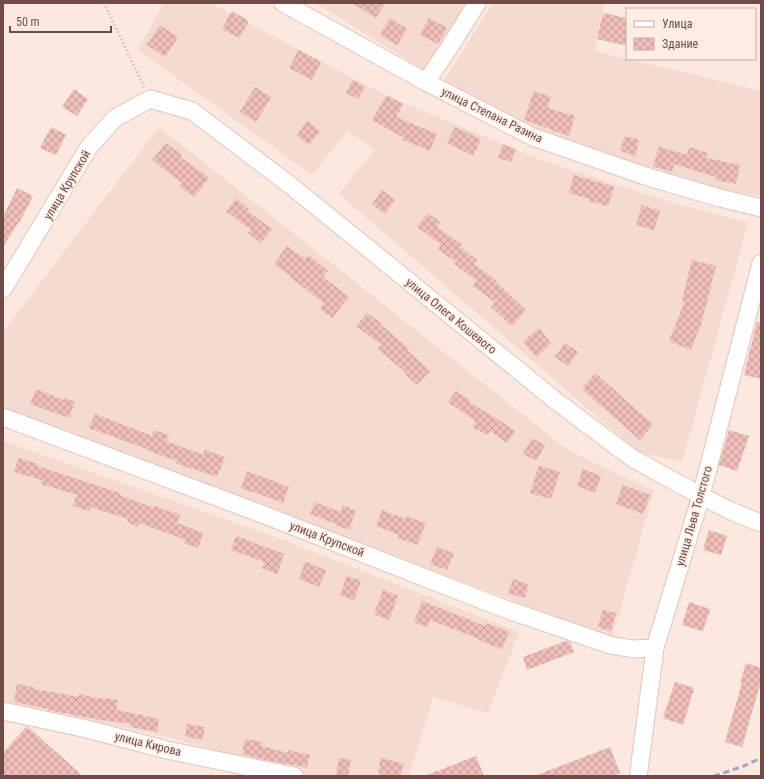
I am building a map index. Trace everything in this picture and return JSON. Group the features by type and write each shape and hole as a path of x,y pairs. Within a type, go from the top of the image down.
{"street":[{"name":"улица Степана Разина","path":"283,3 426,82 533,137 645,176 716,197 761,208"},
{"path":"426,82 477,3"},
{"name":"улица Крупской","path":"3,290 90,147 115,118 150,99"},
{"name":"улица Олега Кошевого","path":"150,99 192,111 290,185 556,401 632,458 701,496 731,511 761,523"},
{"name":"улица Льва Толстого","path":"639,771 655,648 701,496 761,263"},
{"name":"улица Крупской","path":"3,417 254,511 505,609 610,645 633,649 655,648"},
{"name":"улица Кирова","path":"3,711 87,729 167,750 294,776"}],"path":[{"path":"104,3 150,99"}],"shaded area":[{"path":"164,3 210,3 387,96 541,160 677,204 748,223 682,462 638,452 339,194 375,149 348,131 312,175 138,50"},
{"path":"315,3 469,3 428,72"},
{"path":"493,3 604,3 594,51 626,59 626,60 632,60 761,91 761,196 686,184 528,132 441,86"},
{"path":"159,127 569,451 654,491 612,638 3,407 3,332"},
{"path":"3,441 267,534 519,632 488,713 433,697 409,776 309,776 171,738 3,701"}],"building":[{"path":"352,3 385,3 376,18"},
{"path":"232,11 249,21 239,38 222,29"},
{"path":"603,13 626,18 626,46 597,39"},
{"path":"390,18 407,29 397,45 380,35"},
{"path":"429,18 447,28 438,44 420,35"},
{"path":"160,25 178,37 165,57 147,45"},
{"path":"298,50 321,62 312,80 289,68"},
{"path":"353,80 365,87 358,99 346,93"},
{"path":"255,87 271,97 256,122 240,112"},
{"path":"74,89 88,99 77,116 62,107"},
{"path":"534,91 551,97 547,108 575,116 569,136 524,120"},
{"path":"387,95 403,104 396,117 437,134 430,151 403,140 404,138 372,120"},
{"path":"307,121 320,131 309,145 297,135"},
{"path":"51,127 66,135 56,155 40,148"},
{"path":"455,127 481,139 473,156 447,143"},
{"path":"625,136 639,140 635,156 620,151"},
{"path":"166,143 182,155 180,157 209,178 194,197 179,186 182,183 152,160"},
{"path":"503,144 516,149 511,162 498,158"},
{"path":"659,147 687,155 689,147 708,153 706,158 740,165 736,184 716,180 716,177 674,164 672,172 653,166"},
{"path":"574,175 614,187 608,206 589,201 590,199 569,193"},
{"path":"17,188 33,196 19,223 3,247 3,217"},
{"path":"382,190 395,200 385,214 372,204"},
{"path":"236,199 249,209 247,211 272,229 261,243 248,233 251,230 226,211"},
{"path":"642,205 660,211 654,230 636,225"},
{"path":"428,213 440,222 437,227 462,245 460,247 477,260 474,264 497,281 496,282 526,310 512,326 491,307 495,302 473,286 477,281 454,264 456,262 438,249 442,245 417,227"},
{"path":"287,246 305,259 308,255 328,271 323,277 349,297 332,318 320,309 324,303 274,264"},
{"path":"692,260 716,266 702,321 691,350 669,341 685,301 682,300"},
{"path":"367,313 381,323 380,324 408,348 407,350 430,371 417,385 405,374 406,373 378,349 382,345 356,326"},
{"path":"757,322 761,322 761,379 744,375"},
{"path":"539,328 551,343 536,357 523,342"},
{"path":"565,343 578,352 568,366 555,357"},
{"path":"595,373 653,424 640,440 582,389"},
{"path":"36,389 64,400 65,398 75,402 69,418 30,404"},
{"path":"456,391 470,400 469,402 515,431 507,443 490,431 487,435 473,427 476,421 448,402"},
{"path":"95,414 152,436 154,430 169,435 166,441 203,455 205,450 225,457 217,477 176,463 177,461 89,428"},
{"path":"729,430 749,436 737,471 719,465"},
{"path":"532,438 545,445 536,461 523,454"},
{"path":"19,458 38,464 37,466 120,493 120,495 154,508 155,506 180,515 177,523 203,533 198,548 184,543 186,540 140,523 138,527 127,522 128,519 91,507 90,511 73,506 77,495 41,484 42,480 14,472"},
{"path":"539,466 560,472 551,499 530,493"},
{"path":"583,469 601,476 595,493 577,486"},
{"path":"247,471 289,487 283,503 241,488"},
{"path":"623,485 650,495 643,514 616,504"},
{"path":"315,502 340,512 343,505 356,511 349,530 310,514"},
{"path":"382,510 405,519 406,516 426,523 417,545 398,538 399,535 376,526"},
{"path":"709,530 727,536 721,555 703,550"},
{"path":"236,536 284,554 277,574 262,568 265,562 231,550"},
{"path":"437,547 454,553 447,570 430,564"},
{"path":"305,562 326,570 319,587 299,579"},
{"path":"347,576 361,581 354,600 340,595"},
{"path":"513,579 529,585 524,598 508,593"},
{"path":"383,590 398,596 389,620 374,614"},
{"path":"422,601 485,626 486,623 509,632 502,649 430,620 427,627 414,622"},
{"path":"689,602 710,609 703,631 682,625"},
{"path":"603,610 616,613 611,631 598,627"},
{"path":"566,641 570,642 574,652 527,670 523,657"},
{"path":"746,663 761,668 761,681 742,747 725,742 742,683 740,683"},
{"path":"675,682 694,688 683,725 663,718"},
{"path":"17,684 33,687 33,689 79,697 79,694 101,699 118,700 116,710 159,719 157,732 131,727 132,724 101,720 14,702"},
{"path":"187,724 205,727 202,740 185,736"},
{"path":"27,726 83,776 3,776 3,753"},
{"path":"245,739 262,742 261,746 288,753 288,750 310,755 307,767 275,762 242,754"},
{"path":"610,747 620,773 613,776 537,776 537,775"},
{"path":"476,756 484,776 427,775"},
{"path":"339,758 351,760 348,776 336,775"},
{"path":"381,758 404,764 400,776 380,776 381,773 378,772"}],"railway":[{"path":"714,776 744,766 761,758"}]}
